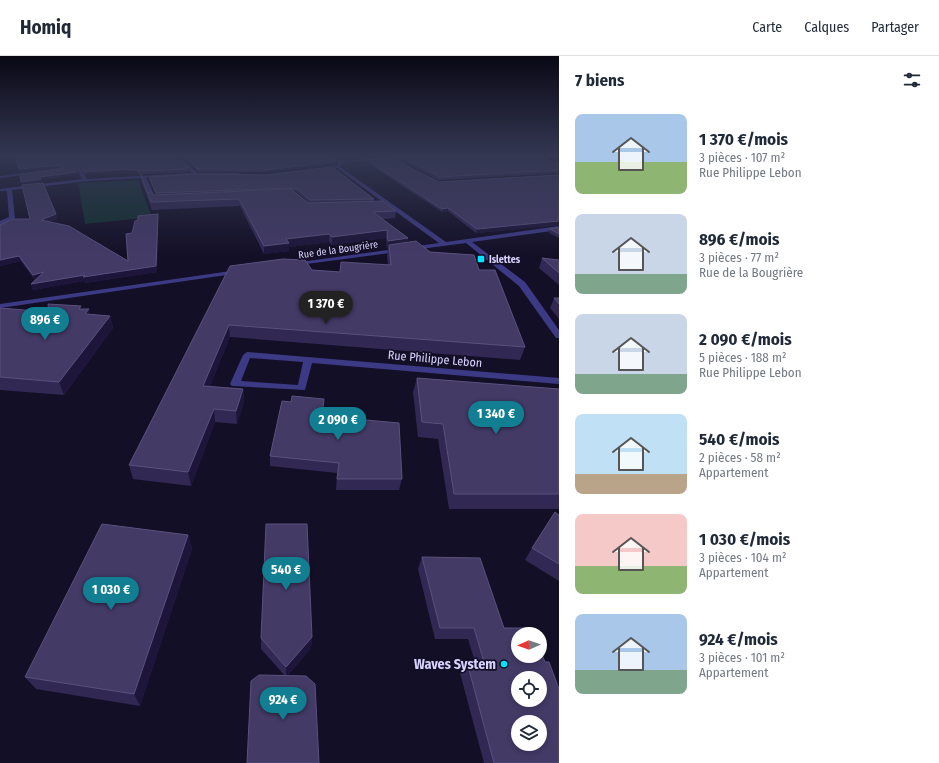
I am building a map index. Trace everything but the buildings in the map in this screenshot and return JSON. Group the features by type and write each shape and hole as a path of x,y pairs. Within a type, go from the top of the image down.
{"street":[{"path":"0,190 9,189 12,218 0,223"},
{"path":"149,189 153,198 168,199"},
{"path":"369,189 445,244"},
{"path":"370,205 390,204"},
{"name":"Rue de la Bougrière","path":"283,266 559,228"},
{"path":"467,241 522,284 559,336"},
{"path":"0,306 245,272"},
{"name":"Rue Philippe Lebon","path":"308,360 302,388 235,384 247,355 308,360 559,381"}],"green space":[{"path":"79,189 141,189 152,217 85,224"}],"place":[{"name":"Islettes","path":"481,259"},
{"name":"Waves System","path":"504,664"}]}
